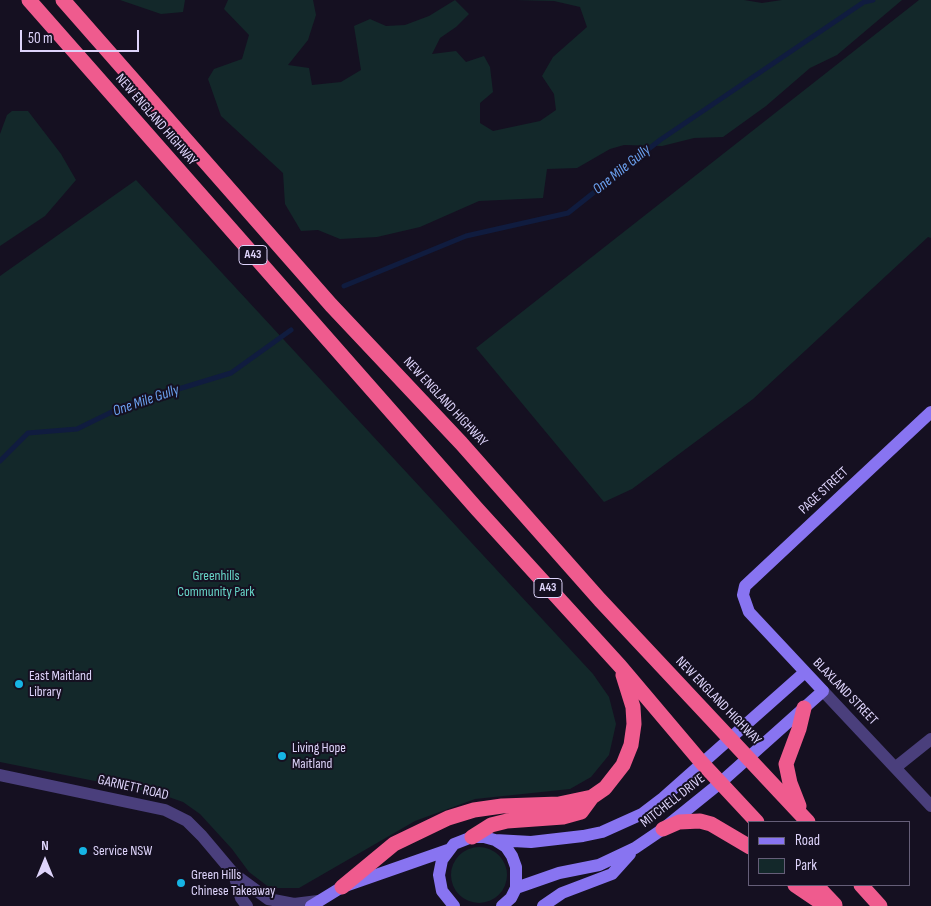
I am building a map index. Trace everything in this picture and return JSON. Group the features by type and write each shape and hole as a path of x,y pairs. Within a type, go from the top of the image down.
{"highway":[{"name":"NEW ENGLAND HIGHWAY","path":"29,0 477,509 620,666 702,763 756,821"},
{"name":"NEW ENGLAND HIGHWAY","path":"63,0 331,305 461,443 600,600 749,756 807,821"},
{"path":"472,837 491,824 563,817 581,812 592,797 614,777 622,765 630,745 634,724 633,707 620,666"},
{"path":"804,708 799,729 786,764 794,795 807,821"},
{"path":"342,887 372,860 394,844 448,818 474,810 502,806 559,804 592,797"},
{"path":"663,829 679,822 700,821 711,824 748,847"},
{"path":"796,886 826,906"},
{"path":"817,886 836,906"},
{"path":"862,886 880,906"}],"main road":[{"name":"PAGE STREET","path":"743,595 745,586 750,579 931,412"},
{"name":"BLAXLAND STREET","path":"743,595 749,612 822,691"},
{"name":"MITCHELL DRIVE","path":"472,837 531,842 560,840 602,832 642,814 805,672"},
{"name":"MITCHELL DRIVE","path":"510,899 559,873 599,865 635,848 663,829 720,783 822,691"},
{"path":"315,904 342,887 448,850 462,839 472,837"},
{"path":"495,840 506,847 516,866 510,899"},
{"path":"543,906 562,893 612,874 635,848"},
{"path":"448,850 442,860 439,875 442,891 454,906"}],"street":[{"name":"BLAXLAND STREET","path":"822,691 931,806"},
{"path":"896,767 931,739"},
{"name":"GARNETT ROAD","path":"0,775 165,810 187,821 234,874 268,899 280,903 315,904"},
{"name":"GARNETT ROAD","path":"234,874 241,898 247,906"}],"green space":[{"path":"120,0 185,0 183,12 161,14"},
{"path":"228,0 313,0 316,15 308,40 288,65 309,68 312,85 341,82 361,70 354,26 370,19 386,26 405,25 429,16 455,0 469,14 456,27 440,38 432,54 456,51 466,62 484,56 490,67 493,92 480,103 480,123 493,131 540,121 556,110 554,94 542,76 553,57 587,27 580,7 554,1 515,0 744,0 762,3 782,0 902,0 837,55 810,68 766,106 723,137 694,138 662,146 624,145 610,149 577,168 547,169 543,198 479,201 420,227 377,237 340,239 318,230 301,231 285,204 283,173 221,116 208,79 214,69 242,59 249,35 224,9"},
{"path":"919,0 931,0 931,238 928,237 753,399 632,489 604,502 476,348"},
{"path":"12,111 28,111 61,154 76,180 45,216 0,246 0,134 7,115"},
{"name":"Greenhills Community Park","path":"136,180 593,674 609,697 616,724 609,755 591,777 570,789 475,799 415,821 299,888 270,888 249,872 232,849 200,814 183,802 160,794 0,762 0,276"},
{"path":"473,847 485,847 495,851 503,859 507,875 503,891 495,899 485,903 473,903 463,899 455,891 451,881 451,869 455,859 463,851"}],"waterway":[{"name":"One Mile Gully","path":"344,286 466,236 568,213 660,140 864,2 873,0"},
{"name":"One Mile Gully","path":"0,461 28,433 77,429 126,405 231,373 291,330"}],"place":[{"name":"East Maitland Library","path":"19,684"},
{"name":"Living Hope Maitland","path":"282,756"},
{"name":"Service NSW","path":"83,851"},
{"name":"Green Hills Chinese Takeaway","path":"181,883"}]}
